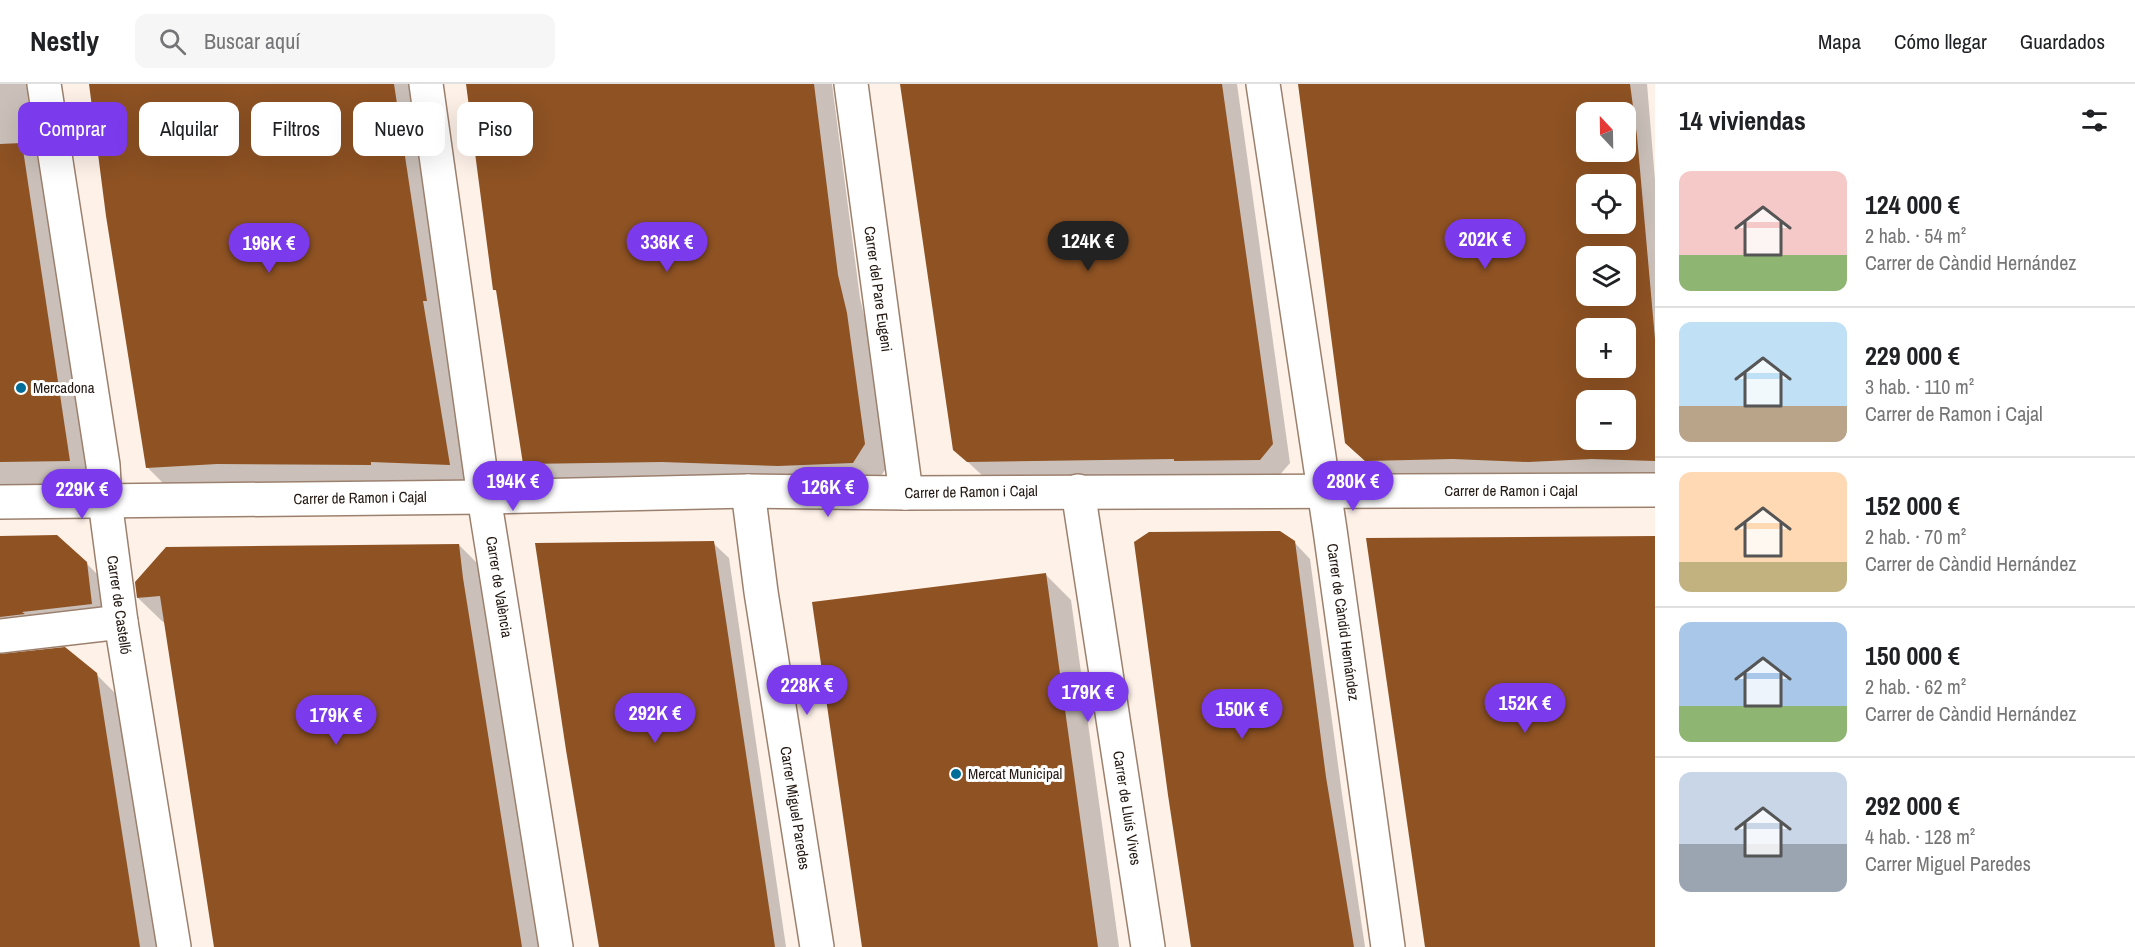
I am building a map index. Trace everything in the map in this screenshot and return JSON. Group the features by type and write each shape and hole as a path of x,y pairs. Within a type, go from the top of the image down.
{"street":[{"name":"Carrer de Castelló","path":"44,84 103,465 105,501 121,622 174,947"},
{"name":"Carrer de València","path":"426,84 484,497 556,947"},
{"name":"Carrer del Pare Eugeni","path":"851,84 906,493"},
{"name":"Carrer de Càndid Hernández","path":"1263,84 1324,492 1388,947"},
{"name":"Carrer de Ramon i Cajal","path":"0,502 484,497 748,491 906,493 1655,490"},
{"name":"Carrer Miguel Paredes","path":"748,491 761,592 817,947"},
{"name":"Carrer de Lluís Vives","path":"1078,491 1148,947"},
{"path":"0,636 121,622"}],"building":[{"path":"89,84 394,84 397,102 353,102 353,156 405,156 427,301 423,301 450,465 371,462 371,465 217,464 146,468 98,156 127,156 127,102 91,102"},
{"path":"466,84 814,84 838,275 847,313 865,444 853,463 778,466 662,462 523,464 496,290 493,290 475,156 533,156 533,102 468,102"},
{"path":"900,84 1222,84 1273,444 1260,460 967,462 953,450"},
{"path":"1298,84 1630,84 1632,102 1576,102 1576,162 1636,162 1636,129 1655,339 1655,461 1592,459 1528,462 1453,459 1365,461 1345,443"},
{"path":"18,143 18,156 24,156 70,461 0,462 0,144"},
{"path":"1280,531 1295,541 1326,777 1354,947 1191,947 1134,542 1149,532"},
{"path":"57,535 87,562 92,604 22,612 25,614 0,617 0,536"},
{"path":"1655,536 1655,947 1425,947 1366,538"},
{"path":"714,541 775,947 599,947 535,543"},
{"path":"459,544 522,947 214,947 160,596 137,598 135,582 166,547"},
{"name":"Mercat Municipal","path":"1046,573 1098,947 862,947 812,602"},
{"path":"65,647 97,673 140,947 0,947 0,654"}],"place":[{"name":"Mercadona","path":"21,388"},
{"name":"Mercat Municipal","path":"956,774"}]}
